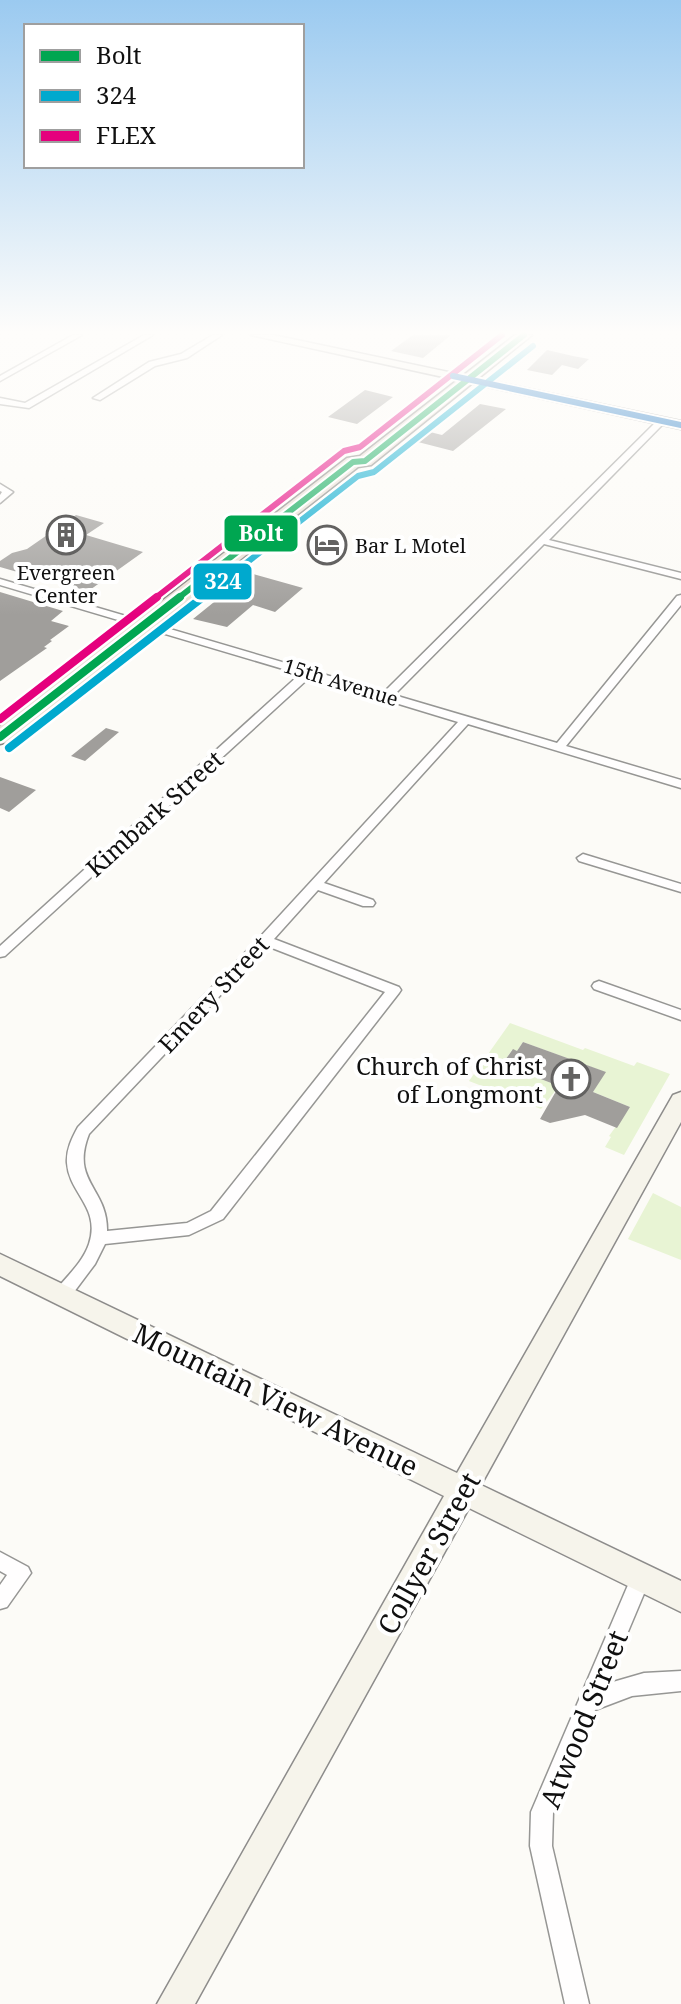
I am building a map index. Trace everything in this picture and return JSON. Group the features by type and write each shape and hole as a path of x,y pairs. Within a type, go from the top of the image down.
{"highway":[{"path":"0,737 353,462 349,457 389,429"}],"street":[{"path":"387,696 654,429"},
{"path":"0,487 8,492 0,500"},
{"path":"542,541 681,576"},
{"name":"15th Avenue","path":"0,582 681,784"},
{"path":"559,748 681,598"},
{"name":"Kimbark Street","path":"0,953 308,673"},
{"name":"Emery Street","path":"98,1238 99,1217 95,1203 73,1165 74,1148 83,1131 265,940 466,720"},
{"path":"583,858 681,888"},
{"path":"316,885 368,903"},
{"path":"62,1295 84,1266 98,1238 189,1229 217,1215 394,990 265,940"},
{"path":"599,986 681,1015"},
{"name":"Collyer Street","path":"175,2004 681,1101"},
{"name":"Mountain View Avenue","path":"0,1264 681,1597"},
{"path":"0,1561 21,1573 0,1600"},
{"name":"Atwood Street","path":"577,2004 541,1846 542,1812 641,1577"},
{"path":"587,1703 620,1687 658,1680 681,1681"}],"green space":[{"path":"510,1023 583,1050 585,1048 634,1066 637,1062 670,1074 624,1155 605,1147 609,1136 630,1107 593,1092 605,1072 523,1042 505,1060 509,1062 507,1066 559,1086 541,1109 469,1081"},
{"path":"653,1193 681,1207 681,1260 628,1239"}],"building":[{"path":"450,429 481,429 453,451 414,441 426,431 442,435"},
{"path":"76,515 104,523 86,535 143,552 87,592 0,567 0,561 12,553 27,549"},
{"path":"250,573 303,588 275,612 253,605 227,627 193,619"},
{"path":"0,592 63,611 51,621 69,626 50,640 44,647 47,648 0,681"},
{"path":"106,728 119,732 85,761 71,756"},
{"path":"0,777 36,790 9,812 0,808"},
{"name":"Church of Christ of Longmont","path":"523,1042 606,1072 593,1092 630,1107 617,1128 585,1115 550,1123 540,1119 559,1086 507,1066 509,1062 505,1060"}],"transit line":[{"name":"FLEX","path":"0,719 344,451 360,447 383,429"},
{"name":"Bolt","path":"0,737 353,462 365,461 406,429"},
{"name":"324","path":"9,748 358,476 374,472 429,429"}],"place":[{"name":"Evergreen Center","path":"66,535"},
{"name":"Bar L Motel","path":"327,545"},
{"name":"Church of Christ of Longmont","path":"571,1079"}]}
